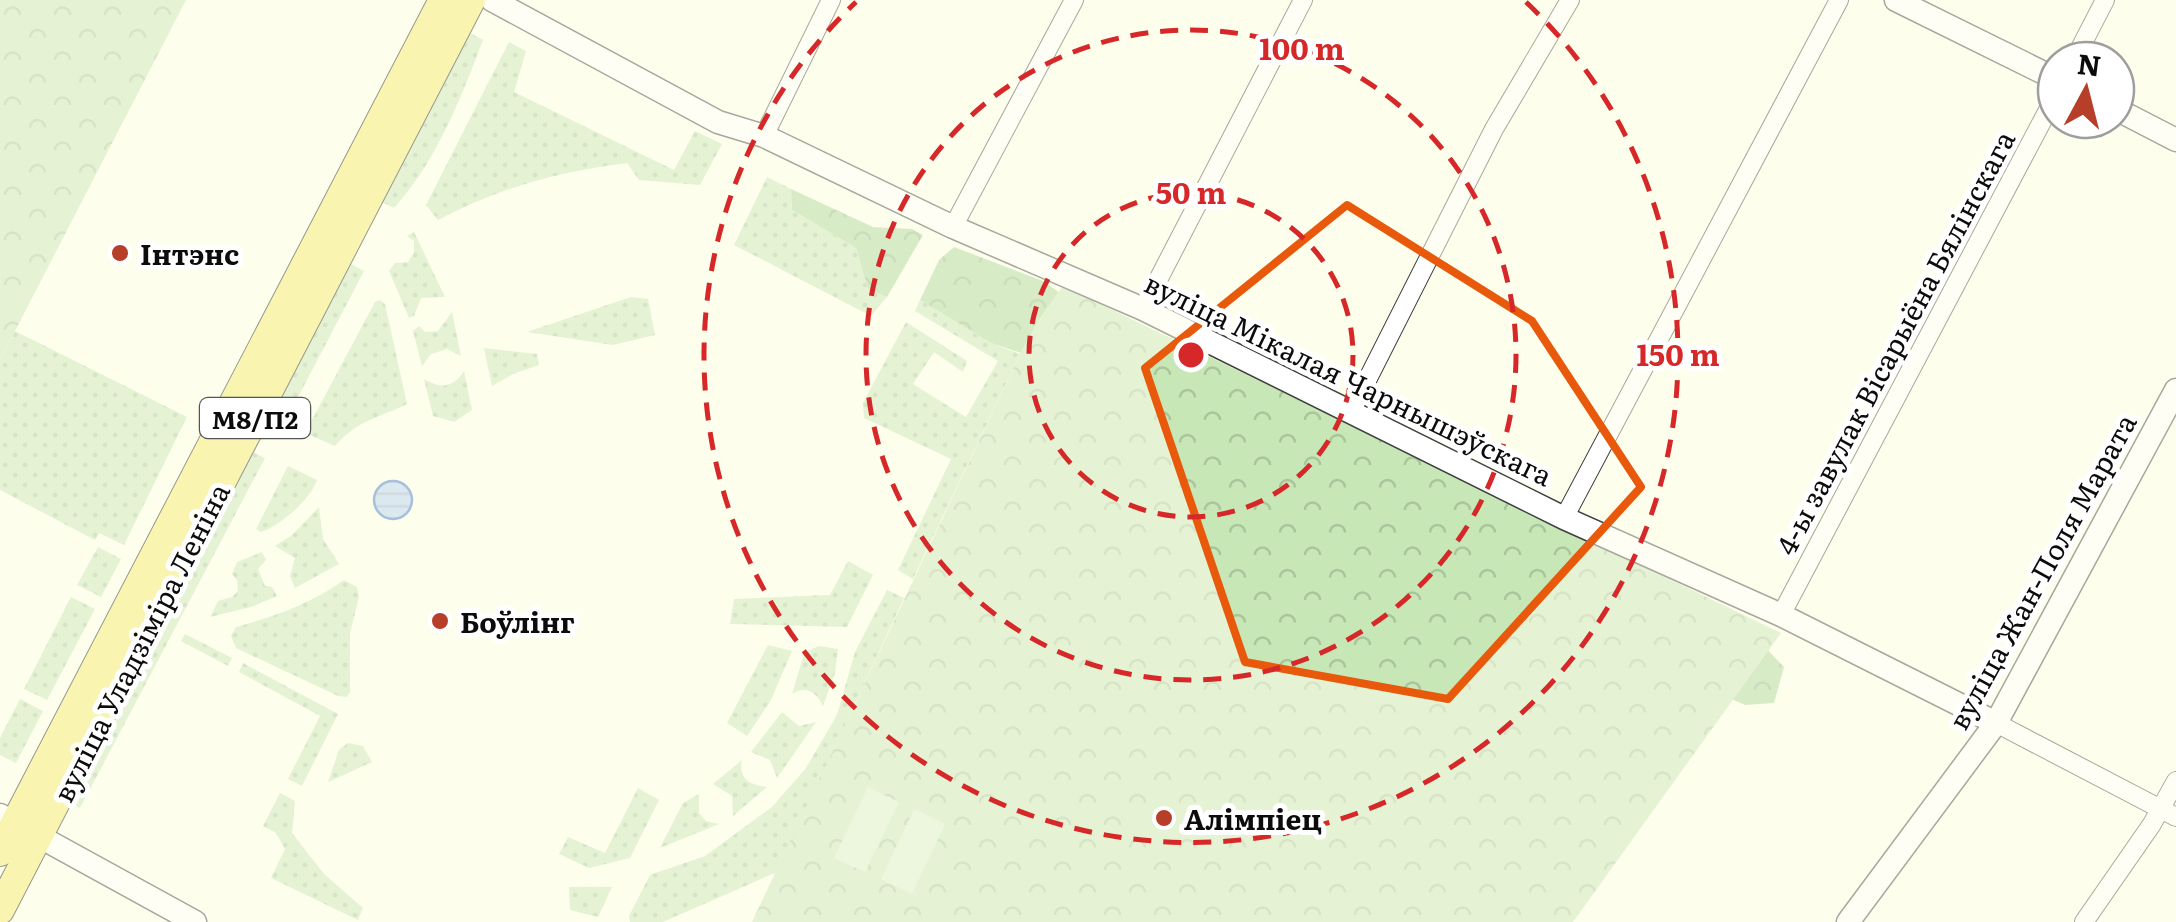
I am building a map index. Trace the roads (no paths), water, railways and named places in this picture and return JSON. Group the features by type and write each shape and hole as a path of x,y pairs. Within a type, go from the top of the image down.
{"main road":[{"name":"вуліца Уладзіміра Леніна","path":"0,910 18,824 443,0"},
{"name":"вуліца Уладзіміра Леніна","path":"0,852 472,0"}],"street":[{"name":"вуліца Мікалая Чарнышэўскага","path":"492,0 718,122 764,136 953,226 1143,309 1564,518 1781,615 2168,813"},
{"path":"764,136 831,0"},
{"path":"953,226 1074,0"},
{"path":"1143,309 1303,0"},
{"path":"1351,412 1494,129 1570,0"},
{"path":"1564,518 1839,0"},
{"path":"1896,0 2036,68"},
{"path":"2084,40 2105,0"},
{"path":"2136,119 2176,140"},
{"name":"4-ы завулак Вісарыёна Бялінскага","path":"1781,615 2036,133"},
{"name":"вуліца Жан-Поля Марата","path":"1848,922 1996,723 2176,390"},
{"path":"2084,922 2168,813 2176,782"},
{"path":"18,824 195,922"}],"water":[{"path":"393,481 407,486 412,500 407,514 393,519 379,514 374,500 379,486"}],"place":[{"name":"Інтэнс","path":"120,253"},
{"name":"Боўлінг","path":"440,621"},
{"name":"Алімпіец","path":"1164,818"}]}
